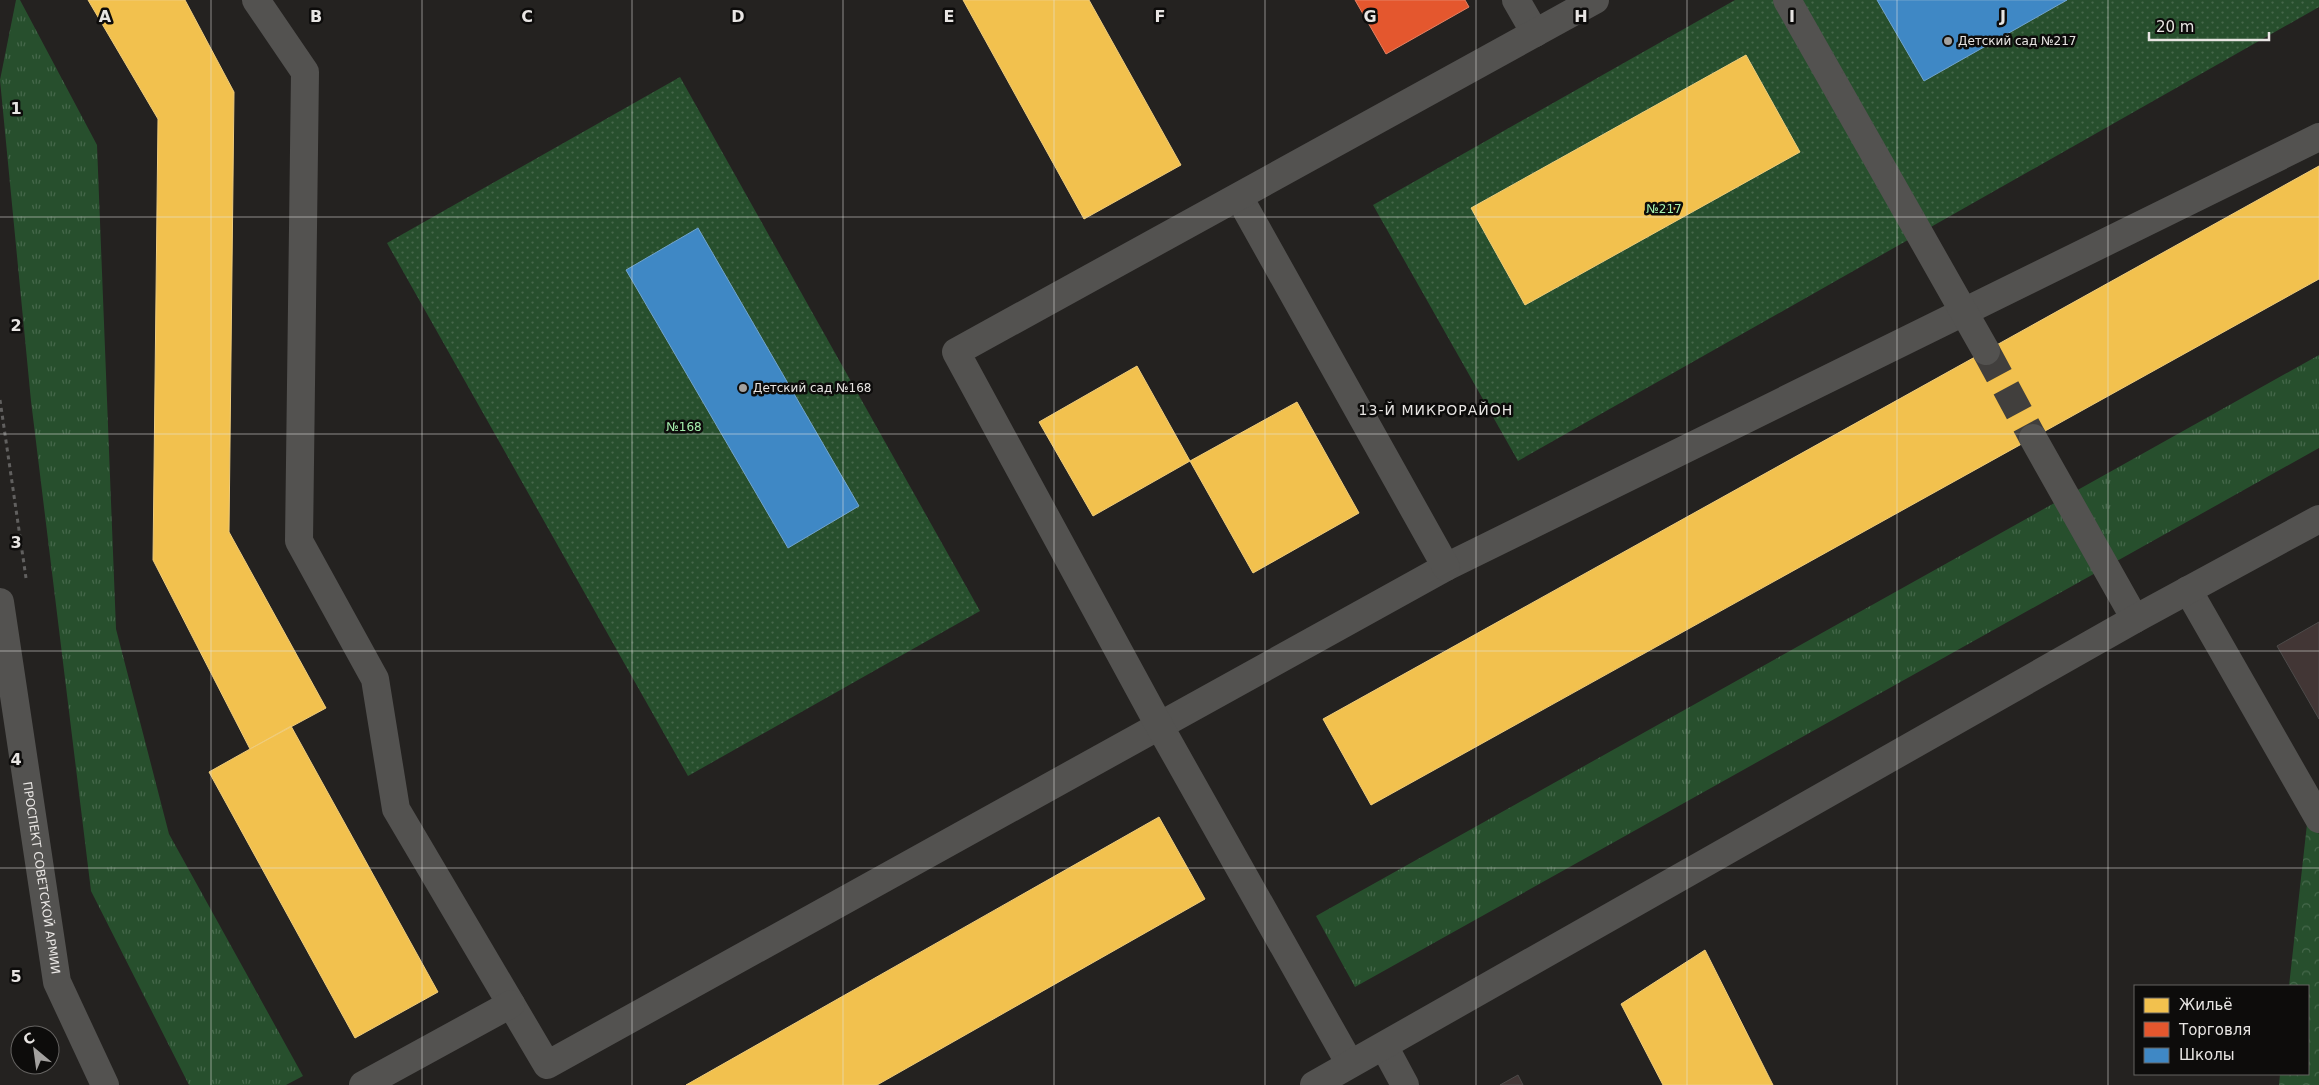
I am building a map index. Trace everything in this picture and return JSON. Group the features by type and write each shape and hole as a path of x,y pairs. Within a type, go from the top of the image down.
{"street":[{"path":"256,0 305,72 299,542 375,679 396,809 547,1065 1446,566 1965,313 2319,137"},
{"path":"1516,0 1535,33"},
{"path":"1350,1064 1160,726 956,352 1595,0"},
{"path":"1787,0 1986,351"},
{"path":"1239,196 1446,566"},
{"path":"2033,438 2135,619"},
{"path":"1314,1085 2135,619 2319,519"},
{"path":"2188,590 2319,819"},
{"name":"ПРОСПЕКТ СОВЕТСКОЙ АРМИИ","path":"0,602 57,982 105,1085"},
{"path":"363,1085 511,1004"},
{"path":"1384,1046 1406,1085"}],"green space":[{"path":"16,0 20,0 97,145 116,629 169,834 303,1076 286,1085 189,1085 91,891 31,401 0,80"},
{"name":"№217","path":"1735,0 2319,0 2319,7 1518,461 1373,205"},
{"name":"№168","path":"680,77 980,611 688,776 387,243"},
{"path":"2319,355 2319,448 1355,987 1316,916"},
{"path":"2308,815 2319,834 2319,1085 2279,1085 2280,1075 2309,1075 2309,985 2289,985"}],"building: Жильё":[{"path":"88,0 185,0 234,92 229,532 326,708 250,749 153,560 158,119"},
{"path":"963,0 1089,0 1181,165 1084,219"},
{"path":"1746,55 1800,152 1525,305 1471,208"},
{"path":"2319,166 2319,279 1371,805 1323,719"},
{"path":"1137,366 1190,461 1093,516 1039,422"},
{"path":"1297,402 1359,513 1253,573 1190,461"},
{"path":"291,726 438,992 355,1038 209,772"},
{"path":"1159,817 1205,899 877,1085 686,1085"},
{"path":"1705,950 1773,1085 1663,1085 1621,1004"}],"building: Торговля":[{"path":"1355,0 1465,0 1469,7 1386,54"}],"building: Школы":[{"name":"Детский сад №217","path":"1877,0 2067,0 1924,81"},
{"name":"Детский сад №168","path":"698,228 859,506 788,548 626,270"}],"building: Прочее":[{"path":"2319,622 2319,719 2277,646"},
{"path":"1518,1075 1523,1085 1500,1085"}],"tunnel":[{"path":"1986,351 2033,438"}],"place":[{"name":"Детский сад №217","path":"1948,41"},
{"name":"Детский сад №168","path":"743,388"}],"district":[{"name":"13-Й МИКРОРАЙОН","path":"1436,410"}]}
